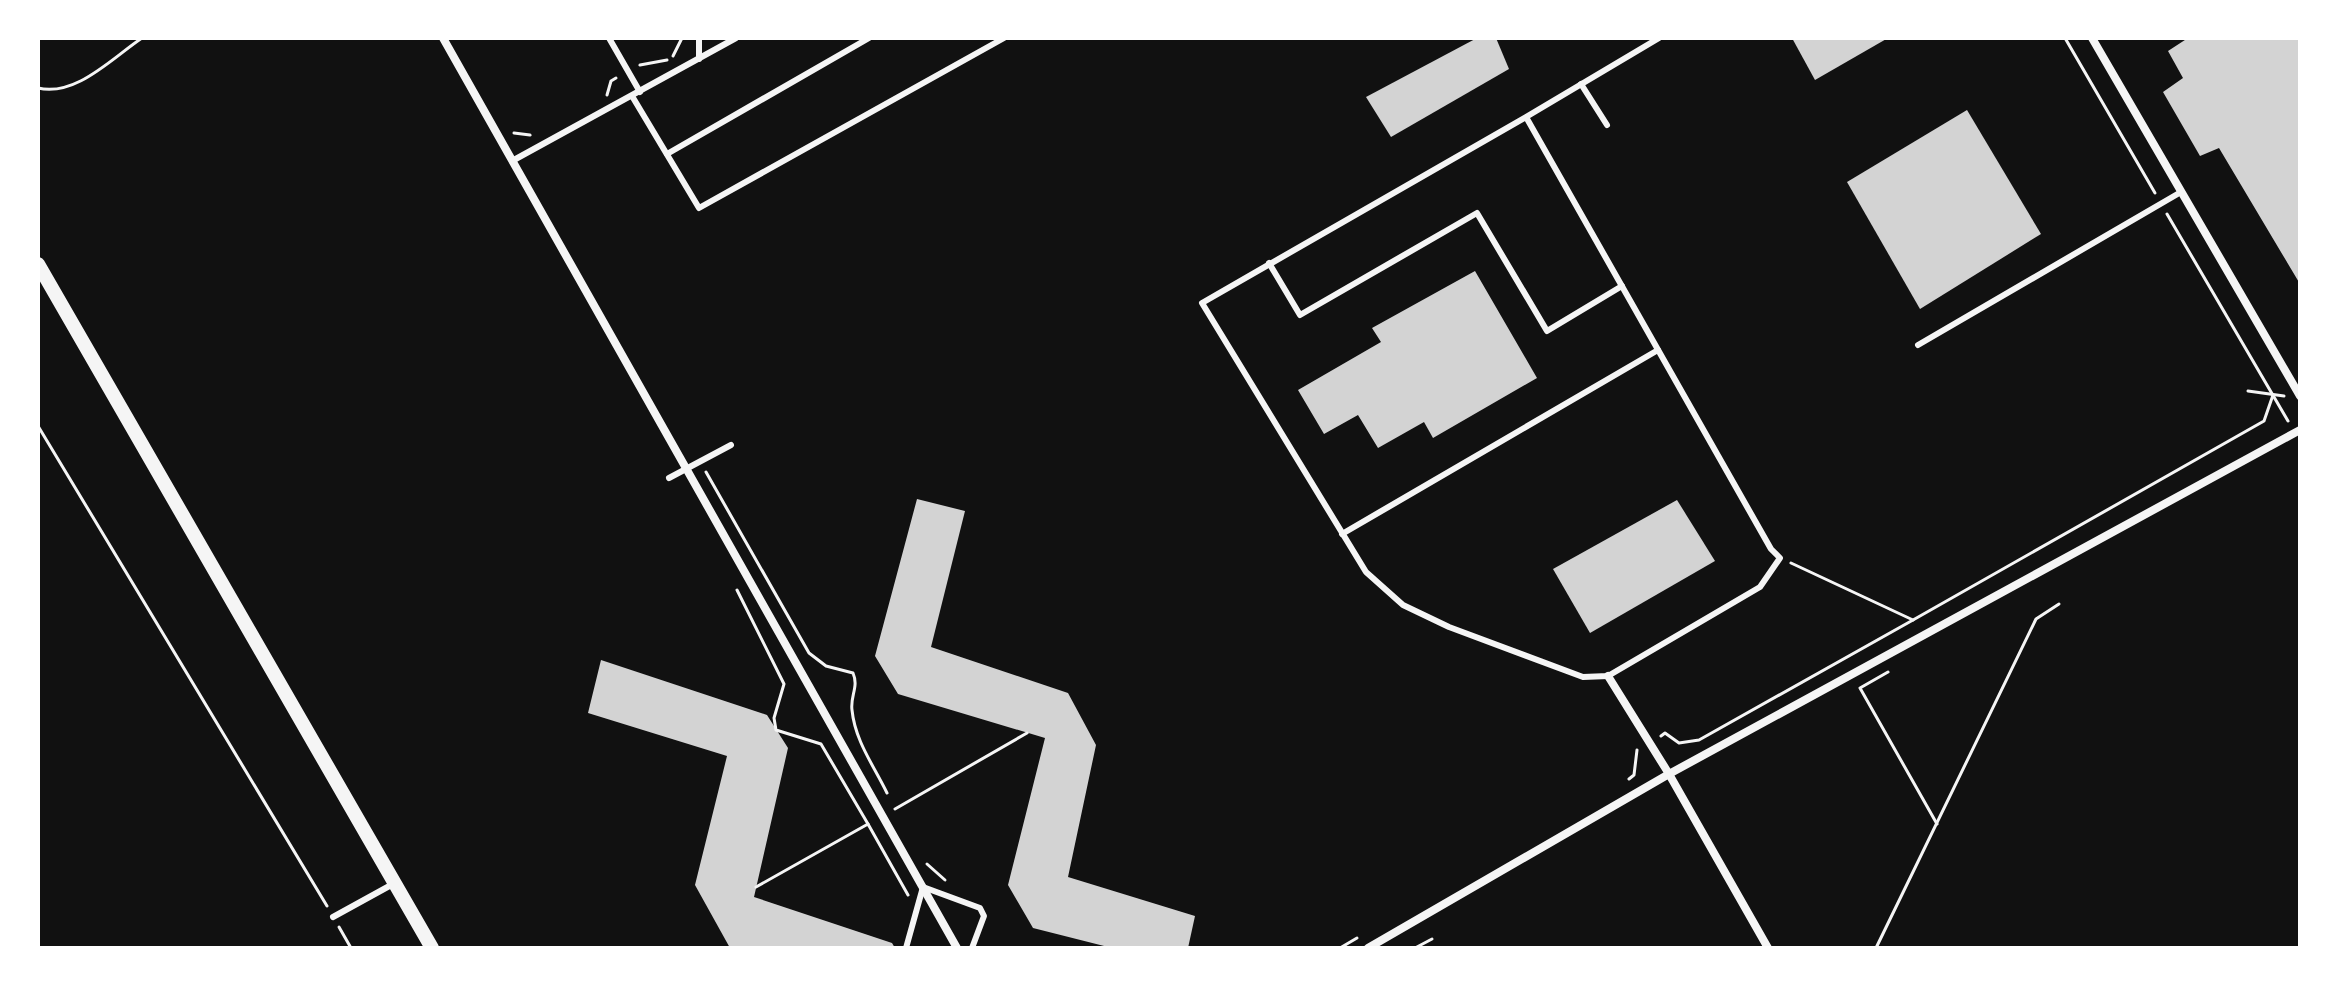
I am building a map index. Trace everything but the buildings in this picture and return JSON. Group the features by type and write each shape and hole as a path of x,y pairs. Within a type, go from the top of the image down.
{"street":[{"path":"443,38 957,948"},
{"path":"2092,38 2300,396"},
{"path":"38,264 432,948"},
{"path":"1368,948 1669,774 2297,431"},
{"path":"1608,676 1669,774 1768,948"}],"lane":[{"path":"609,38 640,92"},
{"path":"699,38 699,59"},
{"path":"512,161 736,38"},
{"path":"667,154 869,38"},
{"path":"632,96 699,208 1004,38"},
{"path":"1526,117 1771,549 1780,558 1760,587 1608,676 1583,677 1449,627 1403,605 1366,572 1202,303 1659,38"},
{"path":"1581,84 1607,125"},
{"path":"1918,345 2181,192"},
{"path":"1269,263 1300,315 1477,213 1547,331 1622,286"},
{"path":"1342,534 1658,350"},
{"path":"669,478 731,445"},
{"path":"333,917 394,883"},
{"path":"906,948 923,887 980,908 984,916 972,948"}],"path":[{"path":"38,88 51,91 72,87 142,38"},
{"path":"595,102 607,96 611,81 628,71 646,61 654,63 672,58 682,38"},
{"path":"2065,38 2297,431"},
{"path":"524,154 510,132 523,136 535,134"},
{"path":"2248,391 2300,396"},
{"path":"1627,781 1634,775 1636,751 1649,742 1665,733 1679,743 1699,740 2264,421 2273,395"},
{"path":"38,426 351,948"},
{"path":"700,463 809,653 826,666 853,673 857,683 851,707 858,739 889,797"},
{"path":"1780,558 1913,620"},
{"path":"735,586 784,684 774,718 776,730 821,744 911,899"},
{"path":"1876,948 2036,619 2059,604"},
{"path":"1900,666 1860,688 1937,824"},
{"path":"902,821 895,808 1027,733"},
{"path":"756,887 868,824"},
{"path":"926,862 951,886"},
{"path":"1340,948 1366,933"},
{"path":"1415,948 1432,939"}]}
